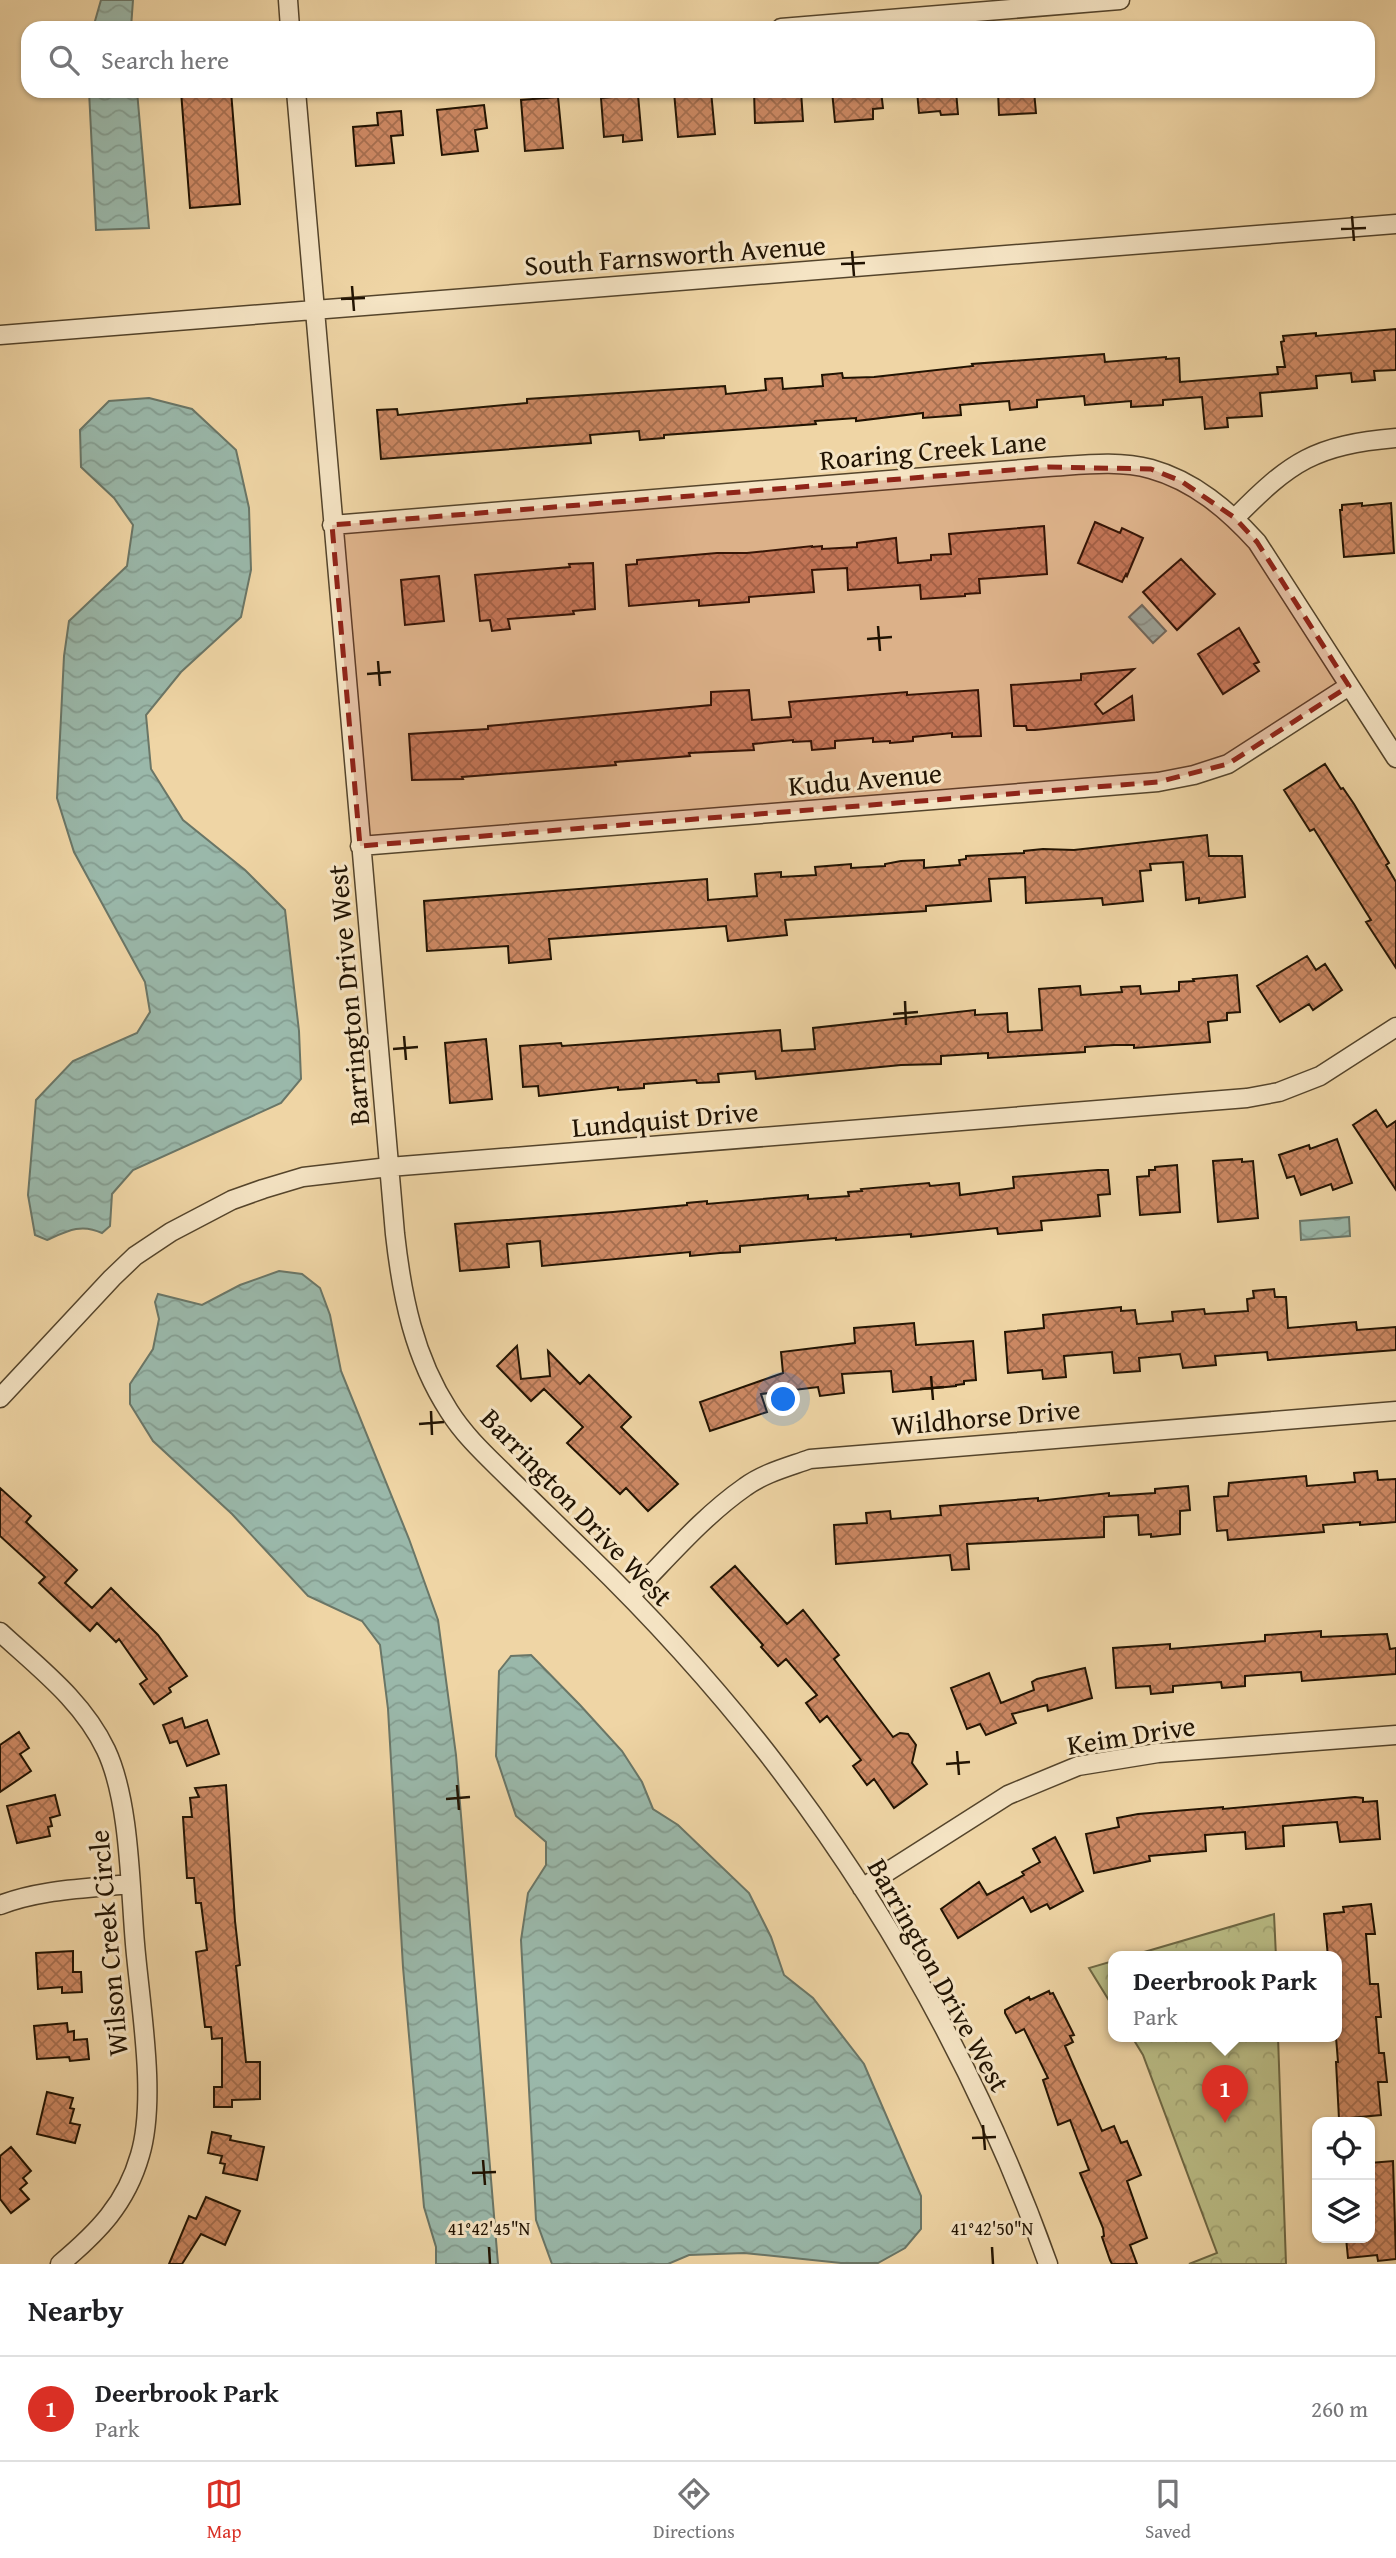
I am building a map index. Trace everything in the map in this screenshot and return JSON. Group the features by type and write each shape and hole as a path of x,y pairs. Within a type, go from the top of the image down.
{"street":[{"path":"288,0 290,21"},
{"path":"865,21 1120,0"},
{"name":"Barrington Drive West","path":"297,98 389,1167 400,1284 413,1337 431,1379 449,1411 472,1441 630,1596 766,1752 863,1888 946,2028 1000,2143 1048,2264"},
{"name":"South Farnsworth Avenue","path":"0,335 1396,223"},
{"path":"1235,518 1275,479 1316,454 1361,441 1396,438"},
{"name":"Roaring Creek Lane","path":"332,525 1089,464 1151,469 1181,481 1213,500 1235,518 1257,542 1396,758"},
{"name":"Kudu Avenue","path":"360,846 1158,782 1194,775 1228,764 1349,686"},
{"name":"Lundquist Drive","path":"0,1398 135,1256 171,1232 232,1200 303,1177 389,1167 1247,1098 1279,1091 1320,1076 1396,1027"},
{"name":"Wildhorse Drive","path":"630,1596 716,1511 746,1486 775,1471 810,1459 1396,1411"},
{"name":"Wilson Creek Circle","path":"0,1632 63,1691 95,1729 106,1751 120,1795 129,1884 148,2106 141,2153 121,2203 90,2239 60,2264"},
{"name":"Keim Drive","path":"863,1888 1008,1795 1078,1766 1158,1753 1396,1735"},
{"path":"0,1905 17,1898 41,1894 129,1884"}],"highlighted area":[{"path":"1048,467 1151,469 1181,481 1235,518 1257,542 1349,686 1228,764 1158,782 360,846 332,525"}],"green space":[{"path":"1274,1914 1276,1951 1148,1951"},
{"path":"1108,1962 1108,1999 1089,1968"},
{"path":"1135,2042 1278,2042 1286,2264 1189,2264 1217,2253 1143,2055"}],"water":[{"path":"101,0 133,0 132,21 95,21"},
{"path":"89,98 138,98 149,228 96,230"},
{"path":"149,398 192,409 236,450 249,508 251,570 241,617 181,672 146,715 151,769 183,820 245,870 285,910 299,1031 301,1079 281,1103 133,1170 112,1194 110,1226 102,1233 81,1228 47,1240 35,1235 28,1195 36,1100 73,1061 137,1033 150,1012 145,982 74,852 57,798 64,656 69,621 127,566 133,525 114,498 81,467 80,430 109,401"},
{"path":"1142,605 1166,631 1153,643 1129,617"},
{"path":"1349,1217 1350,1236 1301,1240 1300,1221"},
{"path":"279,1271 302,1274 320,1288 330,1315 341,1371 409,1539 438,1620 456,1755 498,2264 436,2264 436,2247 424,2207 403,1967 388,1709 380,1645 362,1621 308,1596 232,1514 153,1441 130,1404 130,1384 153,1349 159,1319 155,1302 158,1294 202,1305 240,1285"},
{"path":"531,1655 622,1751 642,1782 653,1809 678,1825 749,1893 771,1937 784,1975 813,1998 864,2064 921,2196 921,2229 905,2248 878,2263 841,2263 744,2253 689,2255 668,2264 552,2264 536,2220 521,1940 528,1893 546,1865 546,1842 516,1816 496,1756 499,1671 511,1656"}],"building":[{"path":"182,98 232,98 240,204 190,208"},
{"path":"558,98 563,148 525,151 521,100"},
{"path":"601,98 638,98 642,140 623,142 623,135 604,137"},
{"path":"675,98 712,98 715,134 678,137"},
{"path":"754,98 801,98 803,121 755,123"},
{"path":"833,98 882,98 883,108 873,109 873,119 835,122"},
{"path":"918,98 957,98 958,114 941,115 940,111 919,113"},
{"path":"998,98 1035,98 1036,113 999,115"},
{"path":"484,105 487,128 475,130 478,151 442,155 437,110"},
{"path":"401,111 403,135 391,136 394,163 356,166 353,127 378,125 377,113"},
{"path":"1396,329 1396,370 1374,371 1375,380 1352,382 1351,373 1316,376 1317,388 1260,393 1262,416 1227,418 1228,427 1205,429 1202,397 1163,400 1163,405 1131,407 1131,401 1085,405 1084,396 1037,400 1037,407 1010,410 1009,401 960,405 961,415 923,418 923,413 856,421 856,418 815,421 816,424 664,435 664,438 640,440 639,431 590,435 591,443 381,459 377,410 397,409 398,415 527,403 527,399 725,386 726,394 766,390 765,379 782,378 783,389 823,386 822,375 842,373 843,378 874,377 973,366 972,364 1104,354 1105,362 1179,358 1180,382 1278,374 1277,367 1285,367 1281,342 1284,341 1283,336"},
{"path":"1362,503 1362,506 1391,503 1394,553 1344,557 1340,510 1342,505"},
{"path":"1095,522 1120,533 1122,528 1143,538 1122,582 1078,563"},
{"path":"1044,526 1047,574 979,579 980,593 965,596 921,599 920,585 848,590 847,568 812,570 814,592 749,597 749,602 699,606 699,600 629,606 626,565 637,564 637,560 812,546 822,546 822,549 857,547 857,543 896,538 898,563 931,560 931,555 951,554 949,534"},
{"path":"1181,559 1215,594 1177,630 1143,592"},
{"path":"593,563 595,609 573,611 574,614 508,619 510,629 492,631 490,620 480,621 475,575"},
{"path":"439,576 444,621 405,625 401,580"},
{"path":"1239,628 1259,662 1254,664 1259,671 1223,694 1198,654"},
{"path":"1134,669 1095,704 1103,714 1132,696 1134,720 1035,730 1027,730 1026,726 1014,726 1011,685 1081,680 1081,674"},
{"path":"749,690 752,720 791,717 789,702 907,692 907,695 978,690 981,736 952,737 952,733 913,737 913,741 890,743 873,742 873,738 835,741 835,748 812,750 811,741 793,740 753,744 754,750 689,753 690,756 615,762 616,765 462,777 463,779 412,780 409,734 488,729 488,726 711,705 711,692"},
{"path":"1325,764 1354,804 1389,863 1386,865 1396,882 1396,968 1366,922 1371,920 1314,829 1310,831 1284,790"},
{"path":"1207,835 1209,856 1242,856 1245,897 1199,903 1199,898 1186,900 1183,862 1150,864 1151,870 1140,871 1143,901 1103,905 1102,898 1026,903 1025,877 989,879 991,901 926,906 926,911 785,920 787,935 728,941 726,926 549,939 551,959 509,963 508,946 427,951 424,901 707,879 708,900 757,896 755,874 781,872 781,877 816,875 815,867 851,864 851,868 885,866 901,861 924,860 924,868 960,865 959,860 966,859 966,856 1024,853 1043,849 1074,850"},
{"path":"1307,956 1316,970 1325,964 1342,990 1313,1010 1309,1004 1280,1022 1257,986"},
{"path":"1237,975 1240,1012 1227,1013 1227,1020 1208,1022 1210,1042 1134,1048 1134,1045 1085,1047 1085,1052 988,1058 988,1053 941,1056 941,1064 901,1065 756,1079 755,1071 718,1074 719,1082 697,1083 696,1080 644,1084 644,1088 618,1090 618,1087 539,1096 538,1086 523,1087 520,1046 561,1043 562,1046 780,1030 782,1051 815,1049 813,1028 975,1010 975,1015 1007,1013 1008,1032 1042,1030 1039,989 1080,986 1081,995 1122,992 1121,987 1140,986 1141,994 1179,991 1179,982 1194,981 1193,979"},
{"path":"486,1039 492,1099 450,1103 445,1043"},
{"path":"1376,1110 1387,1127 1396,1121 1396,1190 1353,1125"},
{"path":"1337,1139 1352,1183 1333,1190 1331,1184 1301,1195 1294,1176 1287,1178 1279,1155 1309,1145 1310,1149"},
{"path":"1242,1159 1242,1162 1253,1161 1258,1218 1218,1222 1213,1161"},
{"path":"1177,1165 1180,1212 1140,1215 1137,1177 1149,1176 1149,1170 1155,1170 1155,1167"},
{"path":"1108,1170 1110,1194 1098,1195 1100,1216 1041,1221 1042,1230 998,1234 997,1228 911,1237 911,1234 836,1238 740,1246 740,1252 690,1256 690,1252 542,1266 540,1241 507,1244 509,1267 460,1271 455,1224 613,1212 707,1201 707,1204 808,1195 808,1199 849,1196 848,1192 862,1191 861,1189 929,1183 930,1186 959,1183 960,1195 1014,1188 1013,1177"},
{"path":"1274,1289 1275,1297 1286,1297 1288,1328 1356,1322 1357,1330 1396,1327 1396,1350 1268,1360 1267,1352 1215,1356 1216,1365 1183,1368 1180,1354 1139,1358 1140,1371 1114,1373 1112,1352 1064,1356 1066,1377 1043,1379 1042,1370 1008,1373 1005,1332 1044,1328 1043,1315 1121,1307 1121,1311 1135,1310 1137,1324 1173,1321 1172,1312 1204,1309 1205,1314 1248,1311 1247,1299 1254,1298 1253,1291"},
{"path":"914,1323 916,1345 973,1341 976,1380 964,1381 964,1384 956,1386 893,1392 891,1371 842,1374 844,1393 820,1396 818,1387 761,1394 767,1412 710,1431 700,1402 783,1373 781,1352 855,1343 854,1328"},
{"path":"517,1346 521,1379 550,1376 548,1351 580,1384 589,1375 631,1417 621,1427 678,1484 648,1511 626,1488 620,1494 567,1443 583,1427 544,1389 531,1401 497,1366"},
{"path":"1377,1471 1378,1480 1396,1479 1396,1522 1323,1525 1324,1532 1228,1540 1227,1530 1217,1531 1214,1497 1228,1496 1229,1483 1306,1476 1307,1486 1355,1482 1354,1473"},
{"path":"1188,1486 1190,1510 1180,1511 1180,1534 1151,1537 1151,1534 1139,1535 1138,1515 1104,1517 1104,1537 967,1544 969,1569 952,1570 950,1555 836,1564 834,1525 867,1523 866,1513 890,1511 891,1519 941,1515 940,1506 1038,1498 1038,1501 1109,1493 1109,1496 1155,1493 1155,1489"},
{"path":"0,1488 31,1516 26,1522 77,1570 65,1583 92,1608 111,1588 158,1635 187,1676 169,1688 171,1692 154,1704 140,1684 147,1679 119,1639 116,1642 97,1623 90,1631 39,1583 45,1577 0,1536"},
{"path":"735,1566 787,1624 803,1610 839,1655 834,1659 893,1737 900,1733 908,1734 916,1745 912,1763 927,1784 894,1808 874,1779 867,1785 853,1766 861,1760 827,1716 820,1722 806,1703 817,1695 786,1659 778,1666 761,1647 763,1645 711,1587"},
{"path":"1321,1631 1321,1637 1387,1634 1390,1649 1396,1648 1396,1674 1302,1681 1301,1672 1245,1676 1245,1686 1222,1688 1221,1682 1173,1686 1173,1692 1151,1694 1150,1686 1116,1688 1113,1648 1170,1644 1170,1649 1265,1641 1265,1635"},
{"path":"1085,1668 1092,1698 1048,1711 1047,1705 1012,1714 1016,1723 986,1735 980,1724 967,1729 951,1688 989,1673 1001,1703 1034,1690 1032,1682 1037,1679"},
{"path":"182,1718 185,1728 207,1720 219,1754 187,1766 177,1741 170,1743 163,1725"},
{"path":"19,1732 29,1748 20,1754 31,1771 0,1792 0,1745"},
{"path":"226,1785 240,1965 236,1966 246,2062 260,2062 260,2099 232,2100 232,2107 214,2107 214,2087 222,2087 222,2038 212,2039 211,2027 205,2027 196,1952 207,1950 201,1903 196,1903 194,1878 187,1878 183,1817 192,1817 190,1798 199,1797 195,1788"},
{"path":"55,1795 60,1815 50,1818 50,1836 17,1843 7,1806"},
{"path":"1363,1798 1363,1802 1377,1801 1380,1839 1340,1842 1337,1822 1283,1826 1284,1846 1246,1849 1245,1832 1205,1835 1206,1851 1149,1856 1150,1861 1094,1873 1086,1834 1119,1827 1117,1818 1138,1814"},
{"path":"1055,1837 1083,1891 1050,1909 1047,1904 1031,1912 1023,1897 958,1938 941,1909 979,1882 987,1895 1024,1875 1022,1872 1040,1862 1033,1849"},
{"path":"1371,1904 1375,1934 1366,1934 1370,1984 1378,1984 1381,2017 1376,2017 1379,2053 1384,2053 1387,2082 1378,2082 1381,2115 1339,2117 1336,2062 1336,2042 1342,2042 1342,1951 1327,1951 1324,1914 1344,1912 1343,1907"},
{"path":"73,1951 73,1972 81,1972 82,1992 62,1993 62,1987 38,1989 36,1953"},
{"path":"1049,1991 1050,1994 1053,1993 1074,2035 1070,2036 1073,2042 1065,2046 1102,2131 1114,2126 1121,2143 1127,2141 1141,2175 1127,2181 1147,2238 1130,2245 1137,2264 1112,2264 1102,2237 1103,2228 1080,2173 1089,2170 1070,2120 1058,2125 1043,2080 1048,2078 1024,2029 1016,2033 1005,2013 1005,2010 1029,1997 1030,2000"},
{"path":"67,2023 68,2032 74,2031 74,2040 87,2039 89,2059 37,2059 34,2026"},
{"path":"47,2092 73,2098 70,2108 74,2109 70,2123 80,2125 75,2143 37,2134"},
{"path":"212,2132 231,2136 230,2140 264,2147 257,2180 223,2173 225,2164 220,2163 222,2156 208,2153"},
{"path":"11,2147 31,2171 23,2178 27,2183 20,2189 29,2199 11,2213 0,2199 0,2156"},
{"path":"1393,2161 1396,2259 1378,2261 1377,2255 1348,2258 1346,2243 1375,2243 1375,2163"},
{"path":"206,2197 240,2211 225,2245 201,2234 182,2264 169,2264 189,2216 196,2219"}],"place":[{"name":"Deerbrook Park","path":"1225,2123"}]}
